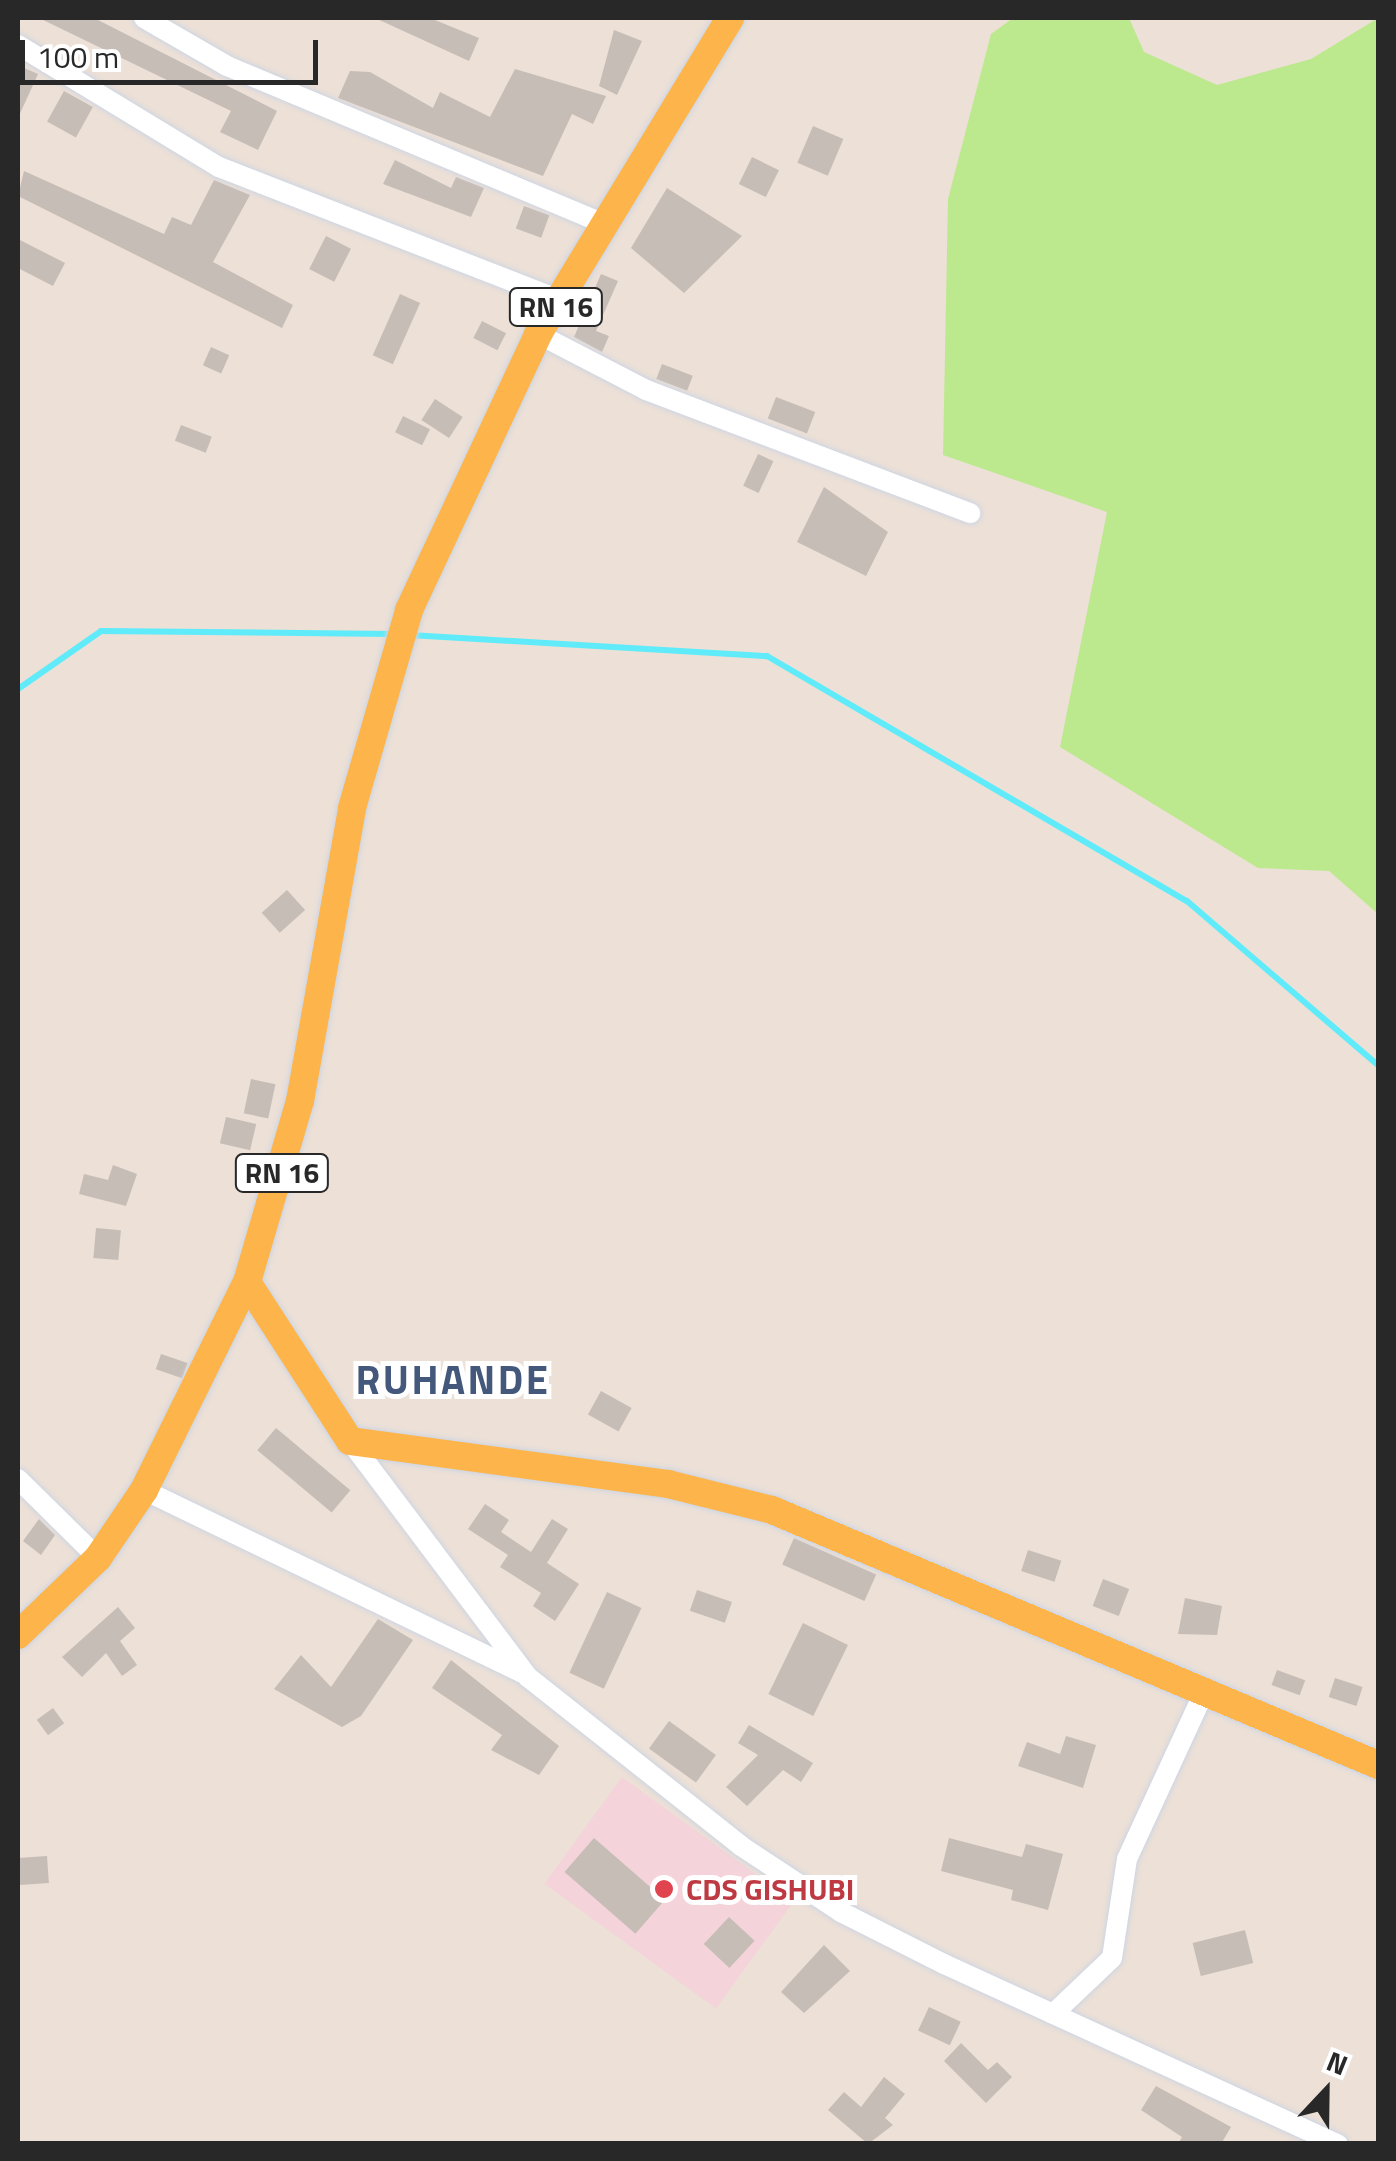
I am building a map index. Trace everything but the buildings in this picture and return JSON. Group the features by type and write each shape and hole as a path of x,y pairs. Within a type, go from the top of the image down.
{"main road":[{"name":"RN 16","path":"18,1635 98,1558 144,1490 247,1282 300,1101 352,808 402,647 409,610 538,334 730,18"},
{"path":"247,1282 350,1440 718,1494 1204,1690 1378,1765"}],"street":[{"path":"144,18 261,81 607,225"},
{"path":"18,45 219,167 561,300"},
{"path":"538,334 646,390 970,513"},
{"path":"350,1440 528,1676"},
{"path":"18,1479 98,1558"},
{"path":"144,1490 528,1676 741,1846 840,1912 1338,2144"},
{"path":"1054,2014 1112,1958 1126,1859 1204,1690"}],"shaded area":[{"name":"CDS GISHUBI","path":"622,1777 794,1902 716,2008 544,1884"}],"green space":[{"path":"1013,18 1129,18 1144,52 1217,85 1311,59 1378,18 1378,914 1329,871 1258,868 1060,747 1107,512 943,455 948,199 991,34"}],"waterway":[{"path":"18,689 101,631 393,634"},
{"path":"410,635 767,656 1187,901 1378,1065"}],"place":[{"name":"CDS GISHUBI","path":"664,1889"}],"district":[{"name":"RUHANDE","path":"453,1380"}]}
